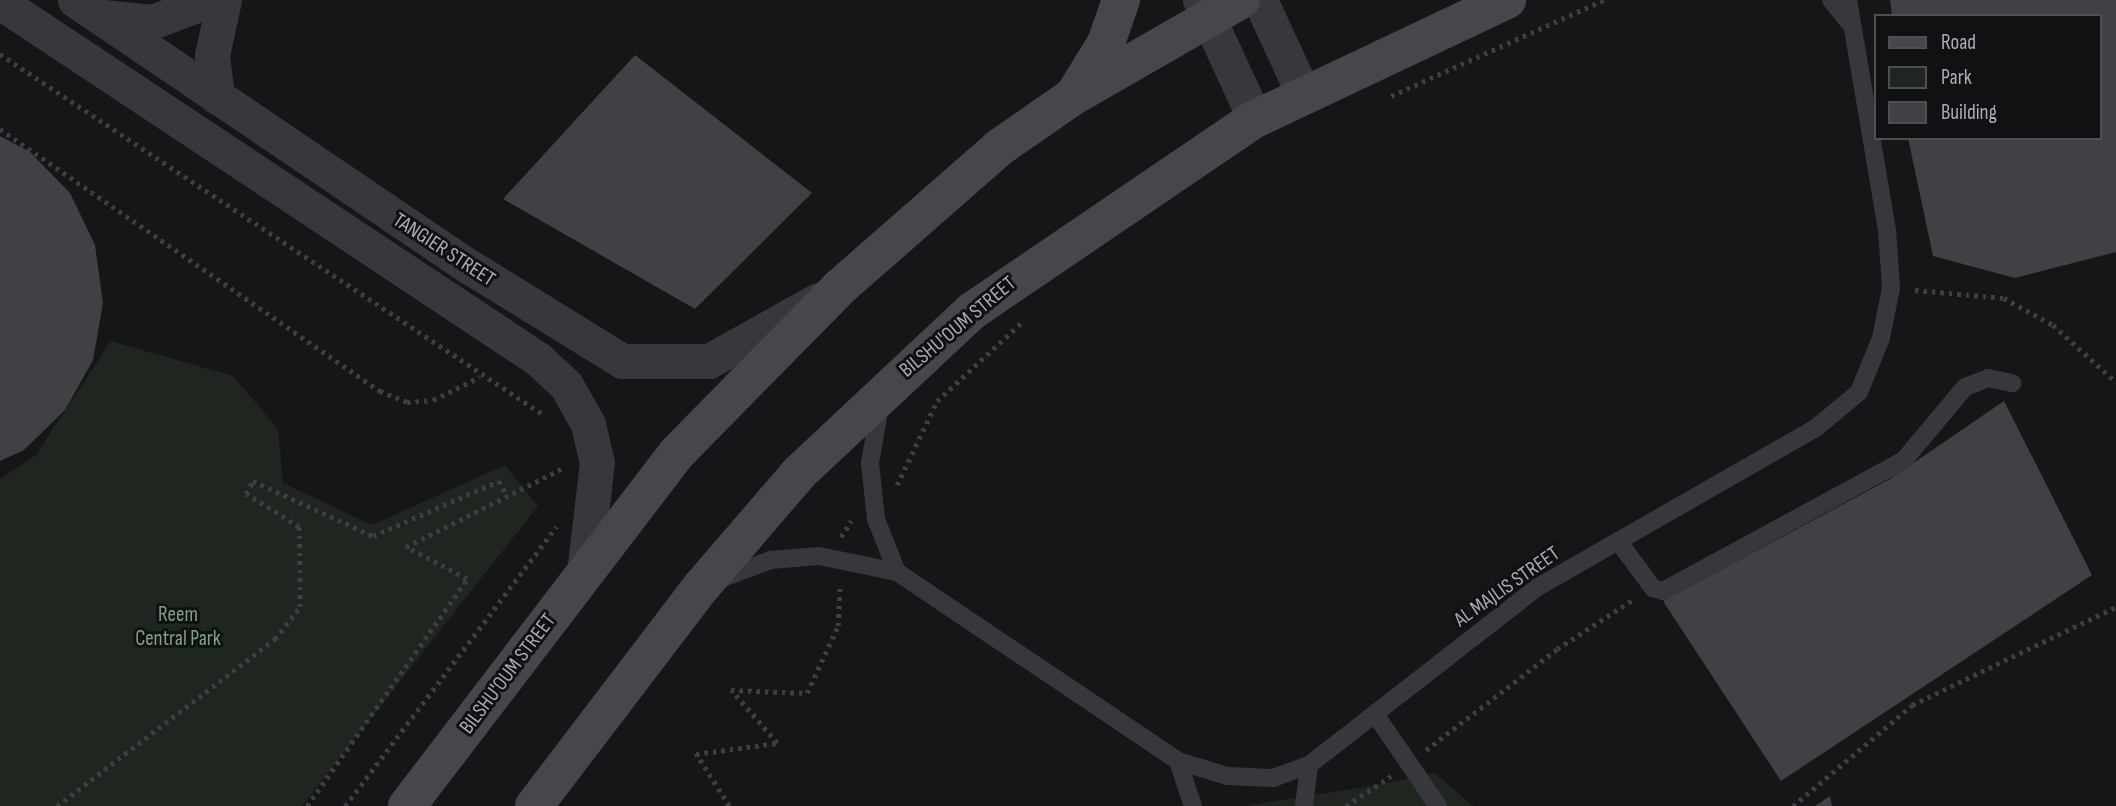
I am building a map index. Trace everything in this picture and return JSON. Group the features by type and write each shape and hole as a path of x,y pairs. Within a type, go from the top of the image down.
{"main road":[{"path":"1072,97 1106,43 1121,0"},
{"name":"BILSHU'OUM STREET","path":"534,806 701,587 800,472 887,387 1014,281 1255,119 1303,93 1507,0"},
{"name":"BILSHU'OUM STREET","path":"407,806 584,573 611,510 839,288 1000,147 1072,97 1217,6"}],"street":[{"path":"88,8 125,24 152,22 209,0"},
{"path":"217,97 212,55 224,0"},
{"path":"1260,0 1303,93"},
{"name":"TANGIER STREET","path":"0,2 538,359 566,385 588,424 611,510"},
{"path":"1217,6 1255,119"},
{"name":"TANGIER STREET","path":"88,8 217,97 622,361 709,361 839,288"}],"lane":[{"name":"AL MAJLIS STREET","path":"1831,0 1849,22"},
{"name":"AL MAJLIS STREET","path":"701,587 771,560 820,556 897,572 1178,761 1227,776 1273,778 1309,765 1538,587 1818,427 1858,392 1881,338 1891,288 1885,217 1849,22 1848,0"},
{"path":"1618,541 1653,588 1662,591 1905,460 1965,387 1988,377 2012,383"},
{"path":"887,387 870,463 876,519 897,572"},
{"path":"1375,714 1438,806"},
{"path":"1178,761 1193,806"},
{"path":"1304,806 1309,765"}],"path":[{"path":"1386,99 1604,0"},
{"path":"0,54 530,410 555,415"},
{"path":"0,129 380,391 407,402 433,400 480,377"},
{"path":"1891,288 2004,298 2053,325 2116,382"},
{"path":"895,490 937,401 1028,317"},
{"path":"307,806 467,579 406,547 569,465"},
{"path":"57,806 275,639 300,607 299,527 246,494 253,481 373,536 499,481 507,496"},
{"path":"345,806 565,515"},
{"path":"731,805 696,754 777,743 731,690 807,693 838,626 840,569"},
{"path":"1346,806 1410,763 1557,649 1653,588"},
{"path":"1793,806 1912,705 2116,607"}],"green space":[{"name":"Reem Central Park","path":"111,341 233,376 278,429 283,483 372,525 505,465 538,506 302,806 0,806 0,479 35,456"},
{"path":"1435,773 1473,806 1244,806 1359,788"}],"building":[{"path":"1890,0 2116,0 2116,252 2015,278 1933,256 1908,140 2102,140 2102,14 1892,14"},
{"path":"635,55 812,193 695,309 503,199"},
{"path":"0,136 30,152 70,193 95,245 103,303 93,360 65,410 24,450 0,461"},
{"path":"2004,401 2092,575 1781,781 1663,601 1890,479"},
{"path":"1830,796 1832,806 1815,806"}]}
